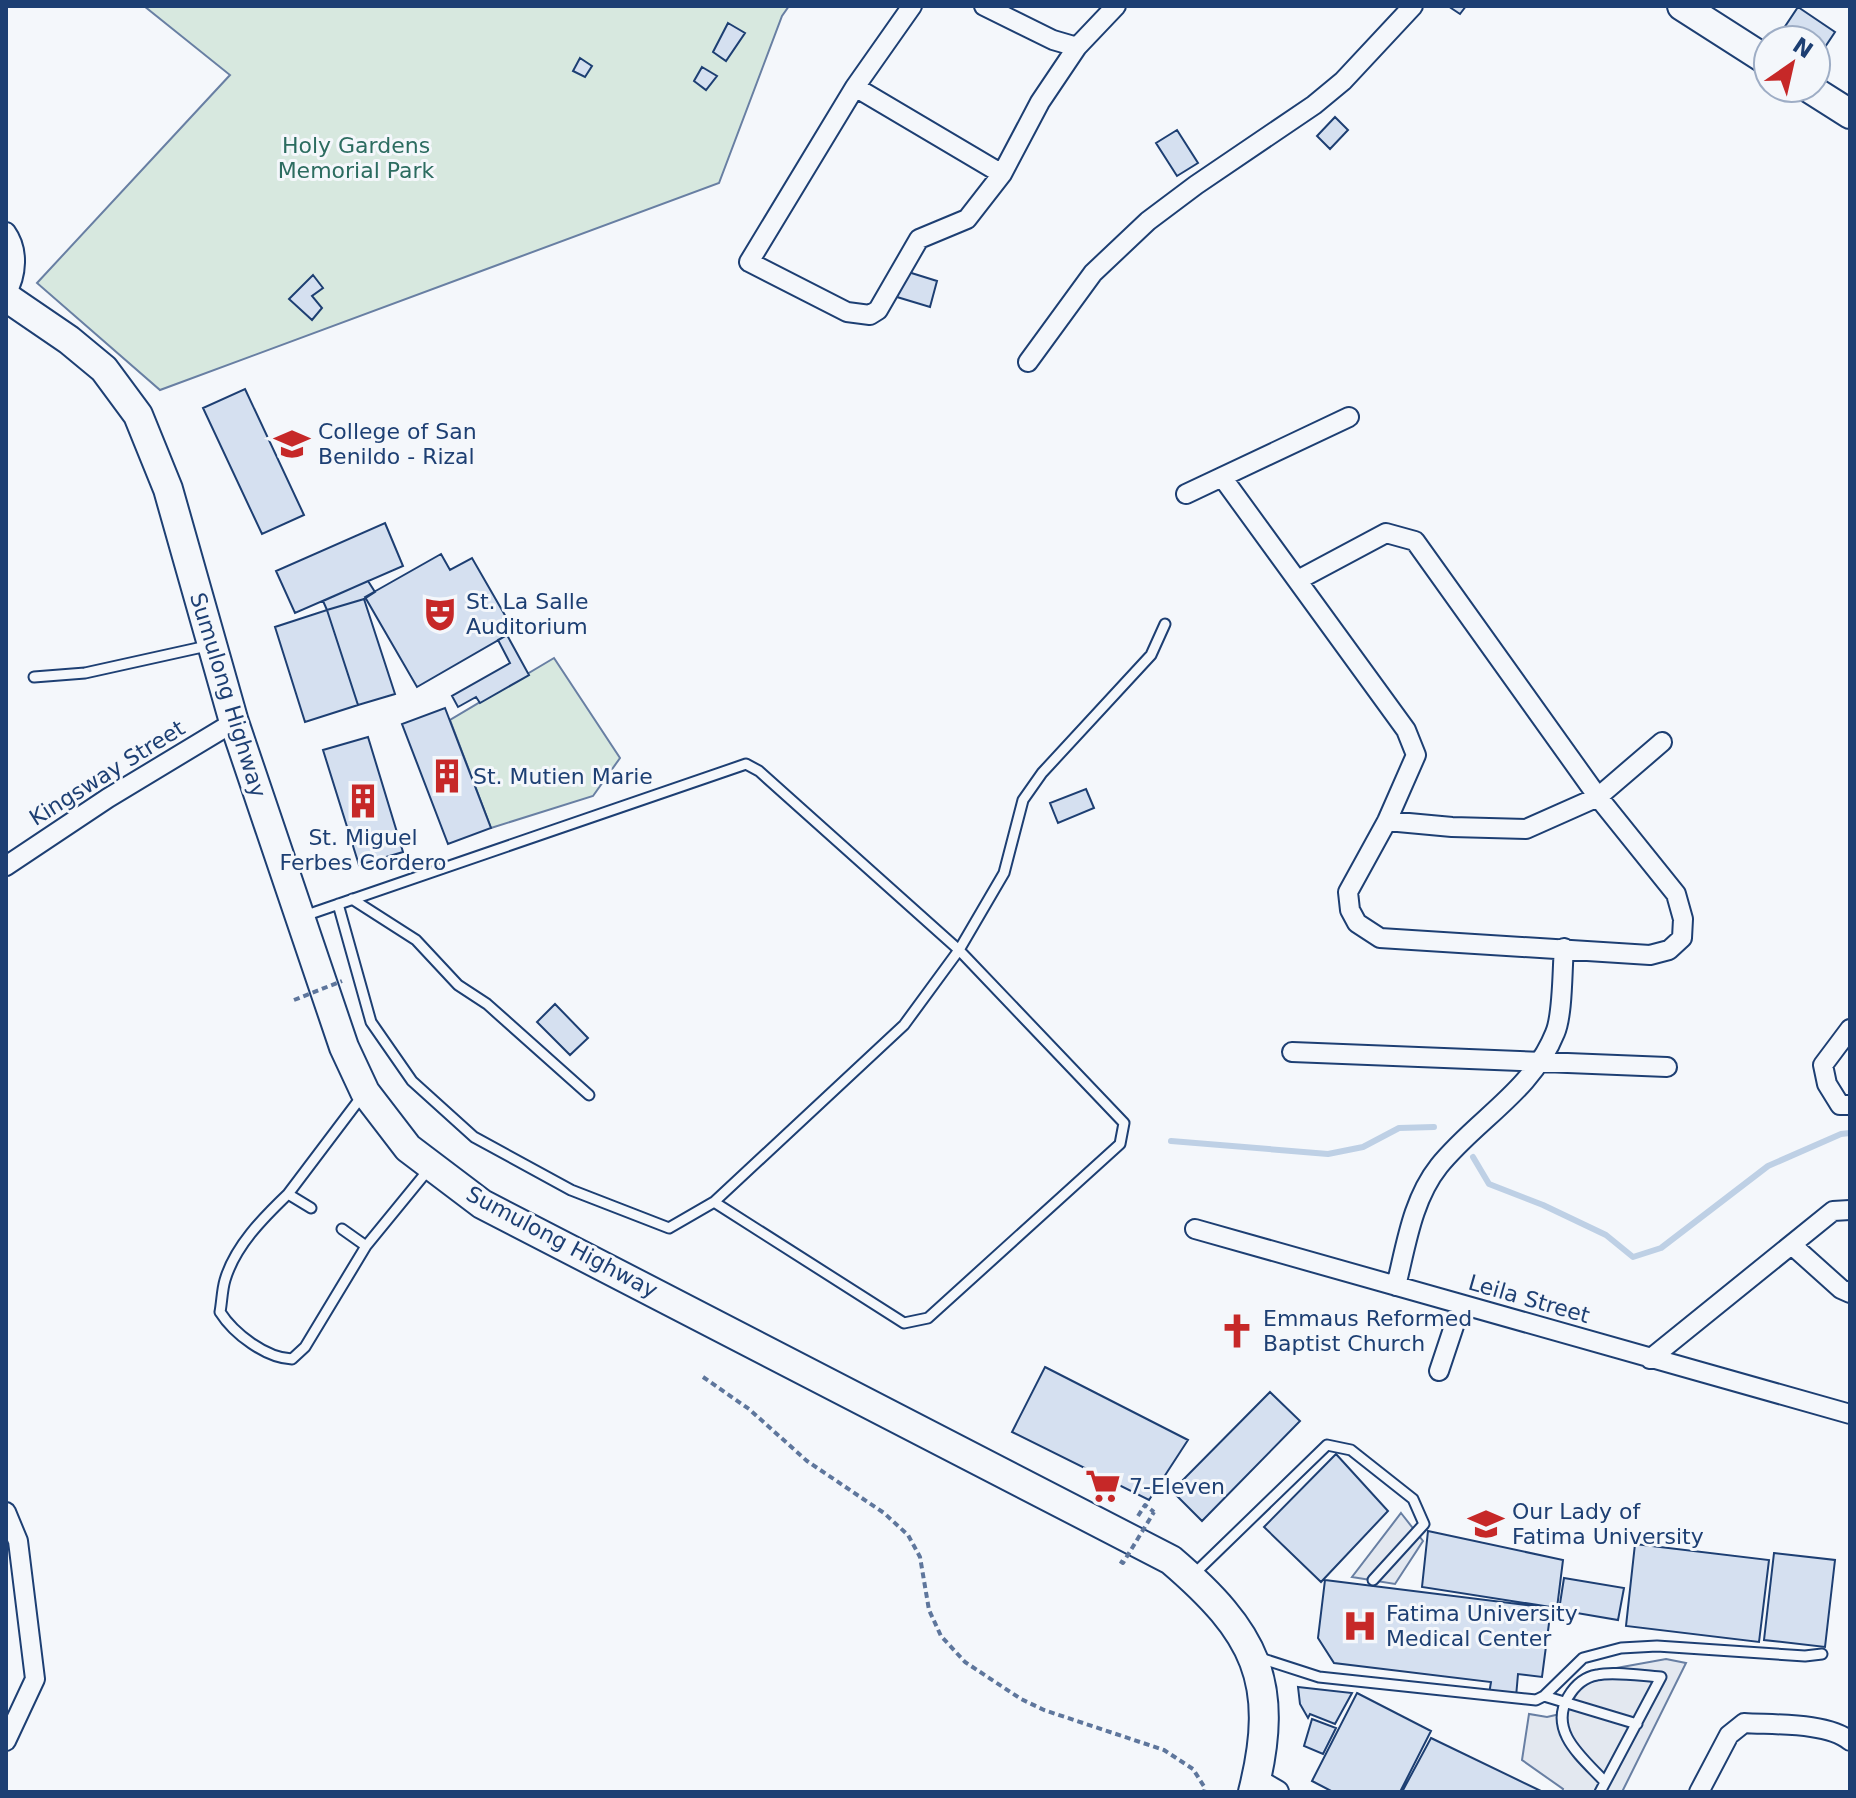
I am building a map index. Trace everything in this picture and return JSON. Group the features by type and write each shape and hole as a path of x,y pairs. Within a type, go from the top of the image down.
{"main road":[{"path":"1682,6 1752,51"},
{"path":"1832,103 1850,114"},
{"name":"Sumulong Highway","path":"6,296 104,369 138,415 168,489 234,722 344,1047 365,1092 408,1148 482,1204 1171,1560 1220,1605 1254,1656 1265,1712 1262,1788"}],"street":[{"path":"912,6 855,87 749,262 847,312 870,315 878,310 919,239 967,219 1002,174 1040,102 1077,47 1116,6"},
{"path":"984,6 1053,40 1077,47"},
{"path":"1028,362 1093,273 1148,221 1314,105 1343,81 1413,6"},
{"path":"855,87 1002,174"},
{"path":"6,232 13,242 15,278 6,296"},
{"path":"1186,494 1349,417"},
{"path":"1222,477 1406,730 1416,755 1387,821 1348,892 1350,910 1357,923 1380,938 1650,955 1669,950 1682,938 1683,919 1676,894 1598,797 1415,541 1386,533 1298,580"},
{"name":"Kingsway Street","path":"6,866 121,789 234,722"},
{"path":"1387,821 1526,829 1598,797 1662,742"},
{"path":"1396,1286 1414,1212 1437,1169 1476,1126 1511,1098 1540,1062 1556,1031 1564,948"},
{"path":"1850,1029 1823,1065 1827,1084 1840,1105 1850,1105"},
{"path":"1292,1052 1667,1067"},
{"path":"1650,1359 1833,1211 1850,1210"},
{"name":"Leila Street","path":"1195,1229 1850,1414"},
{"path":"1793,1246 1841,1289 1850,1293"},
{"path":"1439,1371 1461,1305"},
{"path":"6,1512 18,1541 35,1679 6,1741"},
{"path":"1699,1792 1729,1735 1744,1723 1818,1728 1843,1735 1850,1741"}],"lane":[{"path":"338,904 371,1022 412,1081 474,1137 571,1190 669,1228 714,1202 904,1025 959,950 1004,873 1023,800 1042,773 1151,655 1165,624"},
{"path":"34,677 85,673 212,645"},
{"path":"299,918 746,764 771,781 959,950 1124,1123 1120,1144 928,1318 904,1323 714,1202"},
{"path":"352,899 416,940 458,985 487,1004 589,1095"},
{"path":"365,1092 288,1194 243,1244 225,1279 220,1312 230,1328 279,1358 292,1359 305,1347 366,1246 431,1166"},
{"path":"288,1194 311,1208"},
{"path":"342,1229 366,1246"},
{"path":"1191,1577 1327,1445 1351,1450 1413,1499 1424,1524 1373,1580"},
{"path":"1254,1656 1319,1677 1536,1700 1583,1658 1621,1648 1657,1646 1805,1656 1822,1654"},
{"path":"1600,1792 1661,1677 1597,1675 1575,1686 1565,1702 1561,1724 1568,1742 1605,1782"},
{"path":"1544,1696 1637,1724"}],"path":[{"path":"294,1000 342,981"},
{"path":"703,1377 749,1409 807,1461 884,1513 908,1535 920,1557 929,1610 941,1636 965,1662 1021,1699 1044,1710 1164,1750 1193,1769 1205,1788 1204,1792"},
{"path":"1120,1561 1123,1563 1154,1512"}],"green space":[{"name":"Holy Gardens Memorial Park","path":"144,6 789,6 782,16 719,183 160,390 37,283 230,75"},
{"path":"554,658 620,758 593,796 491,828 450,720"}],"shaded area":[{"path":"1401,1513 1423,1541 1395,1584 1352,1577"},
{"path":"1666,1659 1686,1663 1622,1792 1562,1792 1563,1789 1522,1760 1529,1714 1547,1717 1560,1714 1568,1708 1589,1673"}],"building":[{"path":"1448,6 1466,6 1460,14"},
{"path":"1798,7 1823,24 1787,24"},
{"path":"728,23 745,33 726,61 713,52"},
{"path":"580,58 592,66 585,77 573,71"},
{"path":"702,67 717,76 706,90 694,81"},
{"path":"1335,117 1348,130 1330,149 1317,136"},
{"path":"1177,130 1198,163 1177,176 1156,143"},
{"path":"905,271 937,281 930,307 897,297"},
{"path":"313,275 323,288 312,296 322,308 312,320 289,299"},
{"path":"245,389 304,515 262,534 203,408"},
{"path":"385,523 403,566 295,613 276,571"},
{"name":"St. La Salle Auditorium","path":"441,554 450,570 472,558 514,631 417,687 365,597"},
{"path":"368,581 375,592 364,599 327,610 323,601"},
{"path":"364,599 395,694 358,705 327,610"},
{"path":"327,610 358,705 305,722 275,627"},
{"path":"507,635 529,675 480,703 476,697 458,707 452,696 510,663 498,640"},
{"name":"St. Mutien Marie","path":"445,708 491,828 448,844 402,724"},
{"name":"St. Miguel Ferbes Cordero","path":"368,737 403,852 359,865 323,750"},
{"path":"1086,789 1094,808 1058,823 1050,803"},
{"path":"555,1004 588,1038 570,1055 537,1022"},
{"path":"1045,1367 1188,1440 1149,1500 1012,1432"},
{"path":"1270,1392 1300,1421 1202,1521 1172,1491"},
{"path":"1336,1454 1388,1511 1321,1582 1264,1527"},
{"path":"1428,1531 1563,1560 1557,1608 1422,1587"},
{"path":"1635,1544 1769,1560 1759,1642 1626,1626"},
{"path":"1774,1553 1835,1560 1825,1647 1764,1640"},
{"path":"1564,1578 1624,1588 1618,1620 1559,1610"},
{"path":"1325,1580 1551,1608 1542,1677 1518,1674 1516,1697 1489,1694 1491,1682 1334,1663 1318,1638"},
{"path":"1298,1687 1352,1693 1335,1724 1310,1714 1308,1718 1300,1704"},
{"path":"1357,1693 1431,1731 1400,1792 1333,1792 1312,1781"},
{"path":"1312,1719 1336,1728 1323,1754 1304,1746"},
{"path":"1431,1738 1543,1792 1402,1792"}],"waterway":[{"path":"1171,1141 1328,1154 1363,1147 1399,1128 1434,1127"},
{"path":"1473,1157 1489,1184 1606,1235 1633,1257 1661,1248 1768,1166 1841,1134 1850,1133"}],"place":[{"name":"College of San Benildo - Rizal","path":"292,444"},
{"name":"St. La Salle Auditorium","path":"440,614"},
{"name":"St. Mutien Marie","path":"447,776"},
{"name":"St. Miguel Ferbes Cordero","path":"363,801"},
{"name":"Emmaus Reformed Baptist Church","path":"1237,1331"},
{"name":"7-Eleven","path":"1103,1486"},
{"name":"Our Lady of Fatima University","path":"1486,1524"},
{"name":"Fatima University Medical Center","path":"1360,1626"}]}
